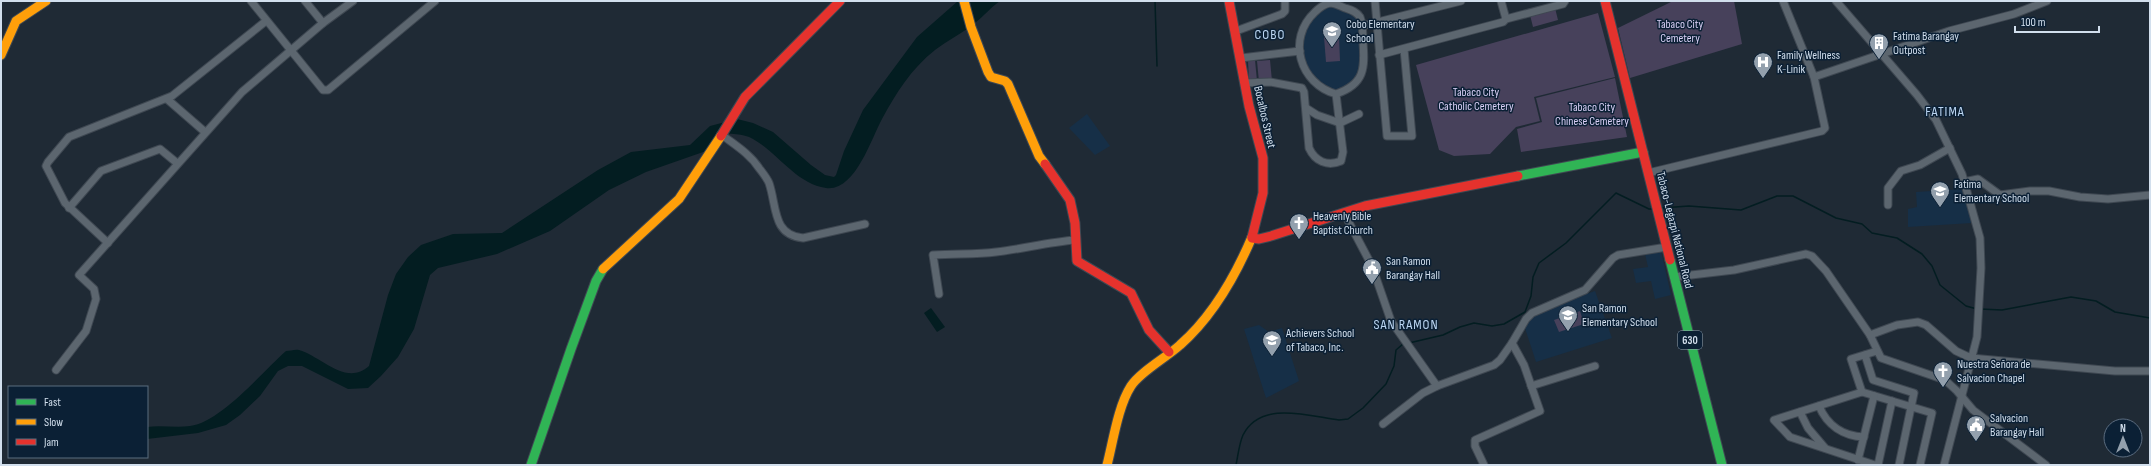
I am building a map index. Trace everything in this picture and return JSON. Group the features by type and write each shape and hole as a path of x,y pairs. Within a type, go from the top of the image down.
{"street":[{"path":"1,55 16,21 46,1"},
{"path":"251,1 323,90 328,90 435,1"},
{"path":"305,1 323,23"},
{"path":"56,370 86,331 96,299 94,289 78,275 242,92 323,23 353,1"},
{"path":"531,465 570,349 596,281 604,267 679,199 733,116 756,84 840,1"},
{"path":"964,1 971,27 988,72 992,77 1005,81 1008,84 1039,156 1070,200 1076,223 1076,259 1078,263 1131,293 1138,302 1149,330 1169,352"},
{"name":"Bocalbos Street","path":"1107,465 1124,400 1131,385 1169,352 1179,346 1210,314 1224,293 1252,238 1258,219 1264,176 1263,158 1249,106 1236,31 1229,1"},
{"path":"1236,31 1282,14 1285,11 1285,1"},
{"path":"1375,1 1387,136 1412,136 1404,49"},
{"path":"1362,26 1461,1"},
{"path":"1501,1 1506,19"},
{"path":"1379,55 1503,22 1506,19 1563,4 1565,1"},
{"name":"Tabaco-Legazpi National Road","path":"1605,1 1722,465"},
{"path":"1648,173 1822,131 1825,128 1814,77 1783,1"},
{"path":"1836,1 1880,54 1917,95 1936,120 1950,148 1964,182 1980,238 1979,313 1971,358 1944,465"},
{"path":"1814,77 1949,31 2014,14 2046,1"},
{"path":"1329,2 1356,12 1360,17 1362,26 1364,70 1353,85 1336,94 1327,92 1312,81 1304,67 1300,51 1301,35 1306,21 1329,2"},
{"path":"108,243 69,208 46,166 61,145 69,137 167,99 266,21"},
{"path":"1241,58 1300,51"},
{"path":"1245,84 1270,82 1302,88 1312,81"},
{"path":"1302,88 1306,108 1309,148 1315,158 1320,161 1337,163 1343,157 1336,94"},
{"path":"167,99 205,132"},
{"path":"1306,108 1317,115 1340,123 1359,114"},
{"path":"723,132 758,166 768,182 778,224 794,237 803,238 865,224"},
{"path":"1888,205 1888,188 1901,171 1920,165 1950,148"},
{"path":"69,208 101,171 160,149 177,163"},
{"path":"1252,238 1259,239 1271,236 1344,213 1401,199 1643,152"},
{"path":"1964,182 1978,179 2000,195 2030,191 2049,191 2080,197 2108,200 2150,195"},
{"path":"1344,213 1372,266 1387,313 1437,386"},
{"path":"939,294 933,255 994,252 1051,242 1076,240"},
{"path":"1383,424 1423,393 1437,386 1494,365 1500,360 1526,319 1532,313 1585,290 1613,258 1618,255 1667,247"},
{"path":"1674,277 1734,270 1806,254 1812,256 1826,271 1870,336 1877,351 1884,360 1945,380 1962,396 1973,410 2046,465"},
{"path":"1870,336 1897,325 1918,322 1926,325 1956,351 1971,358 2115,371 2150,371"},
{"path":"1484,465 1475,446 1476,440 1540,410 1520,356 1512,343"},
{"path":"1862,392 1852,359 1877,351"},
{"path":"1865,355 1873,380 1914,393 1899,465"},
{"path":"1531,386 1595,366"},
{"path":"1892,401 1877,465 1859,462 1790,437 1774,420 1862,392 1874,396 1892,401 1932,413 1920,465"},
{"path":"1859,462 1874,396"},
{"path":"1819,406 1826,419 1840,431 1853,437 1864,437"},
{"path":"1800,412 1808,428 1826,449"}],"shaded area":[{"path":"958,1 1000,1 966,30 926,57 911,73 882,119 867,151 854,173 845,182 836,187 826,188 805,180 787,167 762,145 749,137 736,134 718,133 706,151 646,172 609,190 550,231 497,254 438,268 430,275 414,329 398,357 368,388 348,389 302,366 288,366 278,371 260,396 240,415 226,425 198,433 148,439 148,427 190,426 215,416 241,395 286,351 299,350 343,372 360,372 369,366 388,295 396,274 408,257 421,245 453,234 502,233 598,170 631,152 690,145 710,126 737,119 753,123 773,132 811,165 825,175 834,177 863,110 917,37"},
{"name":"Cobo Elementary School","path":"1327,5 1332,5 1355,14 1361,29 1363,56 1359,74 1348,87 1337,92 1323,87 1312,78 1304,63 1302,40 1308,23"},
{"path":"1087,114 1110,146 1095,155 1069,128"},
{"name":"Fatima Elementary School","path":"1963,189 1972,223 1908,227 1908,209 1917,207 1916,192"},
{"path":"1661,251 1671,295 1655,299 1651,281 1636,283 1633,269 1648,267 1645,254"},
{"name":"San Ramon Elementary School","path":"1595,291 1612,338 1536,362 1524,325 1533,313"},
{"path":"931,308 945,327 937,332 924,313"},
{"name":"Achievers School of Tabaco, Inc.","path":"1259,325 1269,332 1282,328 1299,381 1266,398 1244,329"}],"green space":[{"name":"Tabaco City Cemetery","path":"1673,1 1734,1 1742,44 1630,78 1618,28"},
{"path":"1555,8 1558,20 1533,27 1530,15"},
{"name":"Tabaco City Catholic Cemetery","path":"1598,13 1615,77 1534,97 1540,121 1516,127 1490,154 1454,156 1439,150 1416,65"},
{"path":"1339,36 1340,61 1326,62 1324,37"},
{"path":"1255,60 1257,81 1249,81 1248,61"},
{"path":"1270,60 1272,81 1259,82 1257,61"},
{"name":"Tabaco City Chinese Cemetery","path":"1615,78 1627,137 1521,152 1517,129 1542,122 1536,98"},
{"path":"1580,311 1584,324 1559,332 1554,320"}],"waterway":[{"path":"1155,1 1157,66"},
{"path":"1409,343 1443,335 1460,327 1474,323 1492,326 1504,324 1525,312 1531,296 1533,277 1539,263 1566,243 1616,193 1649,209 1653,209"},
{"path":"1661,208 1689,206 1741,210 1777,196 1793,196 1836,218 1862,224 1872,233 1897,238 1922,254 1932,266 1940,285 1966,306 1977,309"},
{"path":"1980,309 2002,310 2071,297 2096,301 2115,312 2150,318"},
{"path":"1236,465 1243,435 1251,424 1261,417 1286,413 1339,420 1348,419 1363,408 1386,384 1394,366 1396,350 1403,344"}],"traffic: fast":[{"path":"1518,176 1643,152"},
{"path":"1670,260 1722,465"},
{"path":"531,465 571,349 596,281 603,269"}],"traffic: slow":[{"path":"1,55 16,21 46,1"},
{"path":"964,1 971,27 988,72 991,77 1005,81 1008,84 1039,156 1045,164"},
{"path":"603,269 679,199 721,136"},
{"path":"1107,465 1119,414 1126,394 1131,386 1147,370 1175,350 1203,322 1222,295 1238,267 1252,237"}],"traffic: jam":[{"path":"721,136 745,97 840,1"},
{"path":"1229,1 1249,106 1263,158 1263,193 1252,237"},
{"path":"1605,1 1670,260"},
{"path":"1045,164 1070,200 1075,223 1077,261 1131,293 1149,330 1169,352"},
{"path":"1252,238 1259,239 1271,236 1365,206 1518,176"}],"place":[{"name":"Cobo Elementary School","path":"1332,48"},
{"name":"Fatima Barangay Outpost","path":"1879,60"},
{"name":"Family Wellness K-Linik","path":"1763,79"},
{"name":"Fatima Elementary School","path":"1940,208"},
{"name":"Heavenly Bible Baptist Church","path":"1299,240"},
{"name":"San Ramon Barangay Hall","path":"1372,285"},
{"name":"San Ramon Elementary School","path":"1568,332"},
{"name":"Achievers School of Tabaco, Inc.","path":"1272,357"},
{"name":"Nuestra Señora de Salvacion Chapel","path":"1943,388"},
{"name":"Salvacion Barangay Hall","path":"1976,442"}],"district":[{"name":"COBO","path":"1270,34"},
{"name":"FATIMA","path":"1945,111"},
{"name":"SAN RAMON","path":"1406,324"}]}
